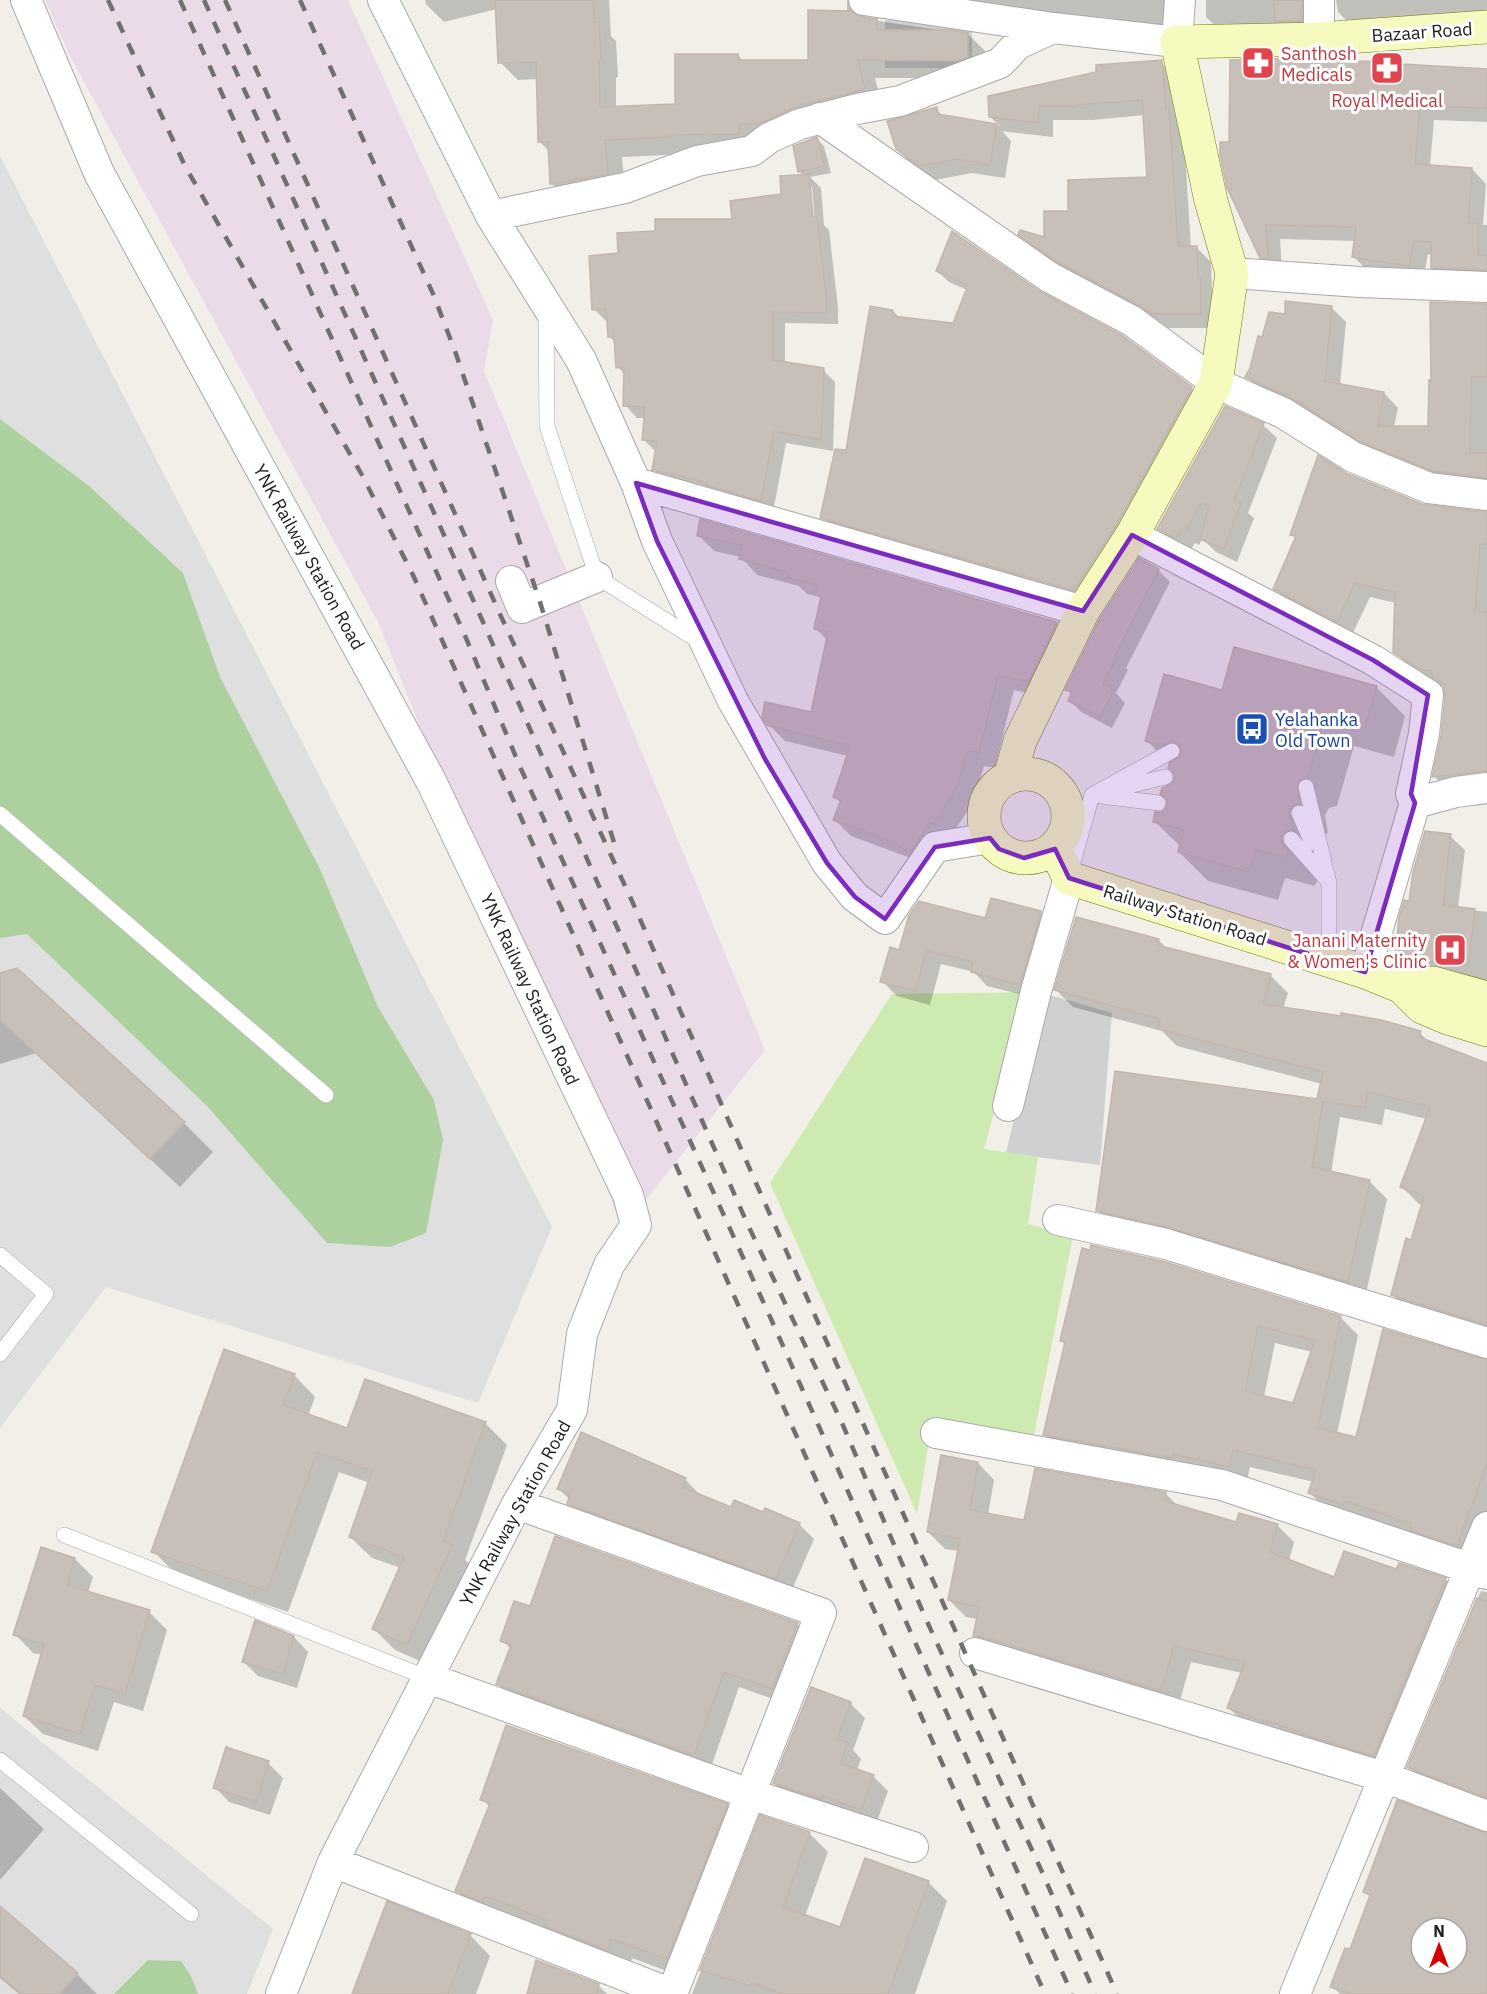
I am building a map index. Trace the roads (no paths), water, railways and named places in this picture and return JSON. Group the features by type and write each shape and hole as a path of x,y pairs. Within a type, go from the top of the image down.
{"street":[{"name":"YNK Railway Station Road","path":"26,0 99,173 431,781 628,1195 636,1225 609,1265 582,1334 572,1410 517,1504 333,1862 280,1994"},
{"path":"383,0 491,216 581,360 636,483 657,541 733,701 827,863 855,897 885,919 935,847 990,838"},
{"path":"864,0 1053,28 1177,42"},
{"path":"1010,777 1020,741 1083,611 1132,535 1216,382 1232,273 1211,201 1177,42 1180,0"},
{"path":"1319,0 1319,39"},
{"name":"Bazaar Road","path":"1177,42 1319,39 1487,27"},
{"path":"491,216 625,188 697,161 752,151 769,138 820,118 900,101 1000,63 1018,44 1053,28"},
{"path":"820,118 1049,277 1132,321 1216,382 1283,413 1353,457 1429,488 1487,495"},
{"path":"1232,273 1360,282 1487,287"},
{"path":"636,483 1083,611"},
{"path":"1132,535 1373,660 1428,695 1424,734 1411,794 1415,803 1365,972"},
{"path":"511,581 522,608 597,577"},
{"path":"1024,774 1039,776 1052,783 1062,794 1067,807 1068,822 1063,836 1054,847 1035,857 1024,858 999,849 990,838 984,825 984,810 988,796 998,784 1010,777 1024,774"},
{"path":"1415,803 1456,792 1487,788"},
{"path":"1008,1106 1036,991 1069,878 1054,847"},
{"name":"Railway Station Road","path":"1069,878 1365,972 1402,987 1422,1007 1487,1030"},
{"name":"Railway Station Road","path":"1402,987 1432,983 1487,998"},
{"path":"1058,1220 1166,1244 1487,1343"},
{"path":"936,1433 1222,1485 1479,1571"},
{"path":"333,1862 672,1994 821,1613 517,1504"},
{"path":"1301,1992 1384,1777 1479,1571 1487,1527"},
{"path":"975,1653 1384,1777 1487,1816"},
{"path":"428,1678 750,1794 913,1847"}],"lane":[{"path":"546,302 547,426 597,577 708,647"},
{"path":"1069,878 1092,795 1172,751"},
{"path":"1092,795 1165,777"},
{"path":"1306,787 1329,882 1329,960"},
{"path":"1092,795 1158,803"},
{"path":"1299,813 1329,882"},
{"path":"2,818 326,1095"},
{"path":"1291,839 1329,882"},
{"path":"0,1255 46,1294 0,1354"},
{"path":"64,1535 428,1678"},
{"path":"0,1760 191,1914"}],"railway":[{"path":"108,0 185,166 362,475 413,575 1045,1994"},
{"path":"180,0 466,638 521,769 771,1319 1072,1994"},
{"path":"204,0 483,622 747,1223 842,1423 925,1617 1043,1874 1095,1994"},
{"path":"225,0 499,612 632,901 1117,1994"},
{"path":"300,0 434,296 456,354 540,602 616,849"}],"place":[{"name":"Santhosh Medicals","path":"1258,63"},
{"name":"Royal Medical","path":"1387,68"},
{"name":"Yelahanka Old Town","path":"1252,729"},
{"name":"Janani Maternity & Women's Clinic","path":"1450,950"}]}
